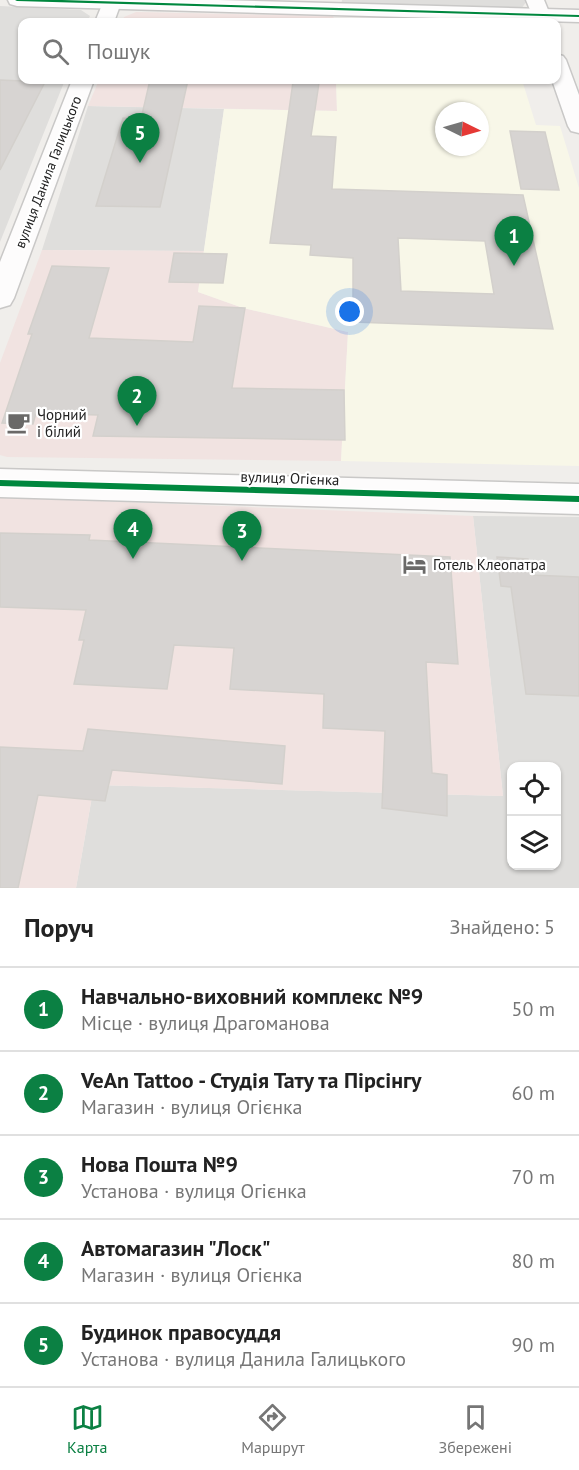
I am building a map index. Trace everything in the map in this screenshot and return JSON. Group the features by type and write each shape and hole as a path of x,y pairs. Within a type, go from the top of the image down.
{"street":[{"path":"17,0 110,9 540,12 579,16"},
{"path":"561,74 579,126"},
{"name":"вулиця Данила Галицького","path":"0,298 81,84"},
{"name":"вулиця Огієнка","path":"0,483 579,499"}],"shaded area":[{"path":"342,0 527,1 521,9 341,7"},
{"path":"0,6 81,10 90,16 89,18 18,18 18,84 63,84 0,242"},
{"path":"136,12 333,16 334,18 124,18"},
{"path":"97,84 336,84 337,111 88,106"},
{"path":"336,84 523,84 536,125 560,126 579,188 579,466 341,461 348,332 243,308 198,292 224,109 337,111"},
{"path":"88,106 224,109 204,251 42,250"},
{"path":"42,250 204,251 198,292 243,308 348,332 341,461 7,457 0,455 0,363"},
{"path":"0,497 473,516 503,796 94,785 76,888 0,888"},
{"path":"473,516 579,517 579,888 76,888 94,785 503,796"}],"building":[{"path":"0,80 18,81 18,84 44,84 0,170"},
{"path":"149,84 187,84 160,207 96,206 123,118 141,119"},
{"path":"293,84 319,84 311,136 336,137 332,189 523,195 553,329 353,322 353,258 310,255 311,245 270,243","holes":["398,238 485,241 494,294 401,291"]},
{"path":"510,131 545,132 559,190 521,189"},
{"path":"174,253 227,254 223,283 169,282"},
{"path":"52,266 109,268 89,338 193,342 199,306 245,308 232,388 344,390 345,440 93,436 98,415 36,413 33,424 2,423 32,334 28,334"},
{"path":"0,533 90,535 89,540 450,557 458,664 426,662 432,773 447,775 447,816 382,808 385,731 323,728 324,694 230,689 234,648 174,645 167,689 74,684 84,640 79,640 86,610 0,607"},
{"path":"497,557 528,559 531,575 579,577 579,696 526,694 511,587 501,586"},
{"path":"88,729 285,746 282,784 112,770 105,801 38,795 18,888 0,888 0,747 83,751"}],"cycle path":[{"path":"17,0 579,16"},
{"path":"0,483 579,499"}],"place":[{"name":"Будинок правосуддя","path":"140,163"},
{"name":"Навчально-виховний комплекс №9","path":"514,266"},
{"name":"Чорний і білий","path":"19,423"},
{"name":"VeAn Tattoo - Студія Тату та Пірсінгу","path":"137,426"},
{"name":"Автомагазин \"Лоск\"","path":"133,559"},
{"name":"Нова Пошта №9","path":"242,561"},
{"name":"Готель Клеопатра","path":"415,564"}]}
